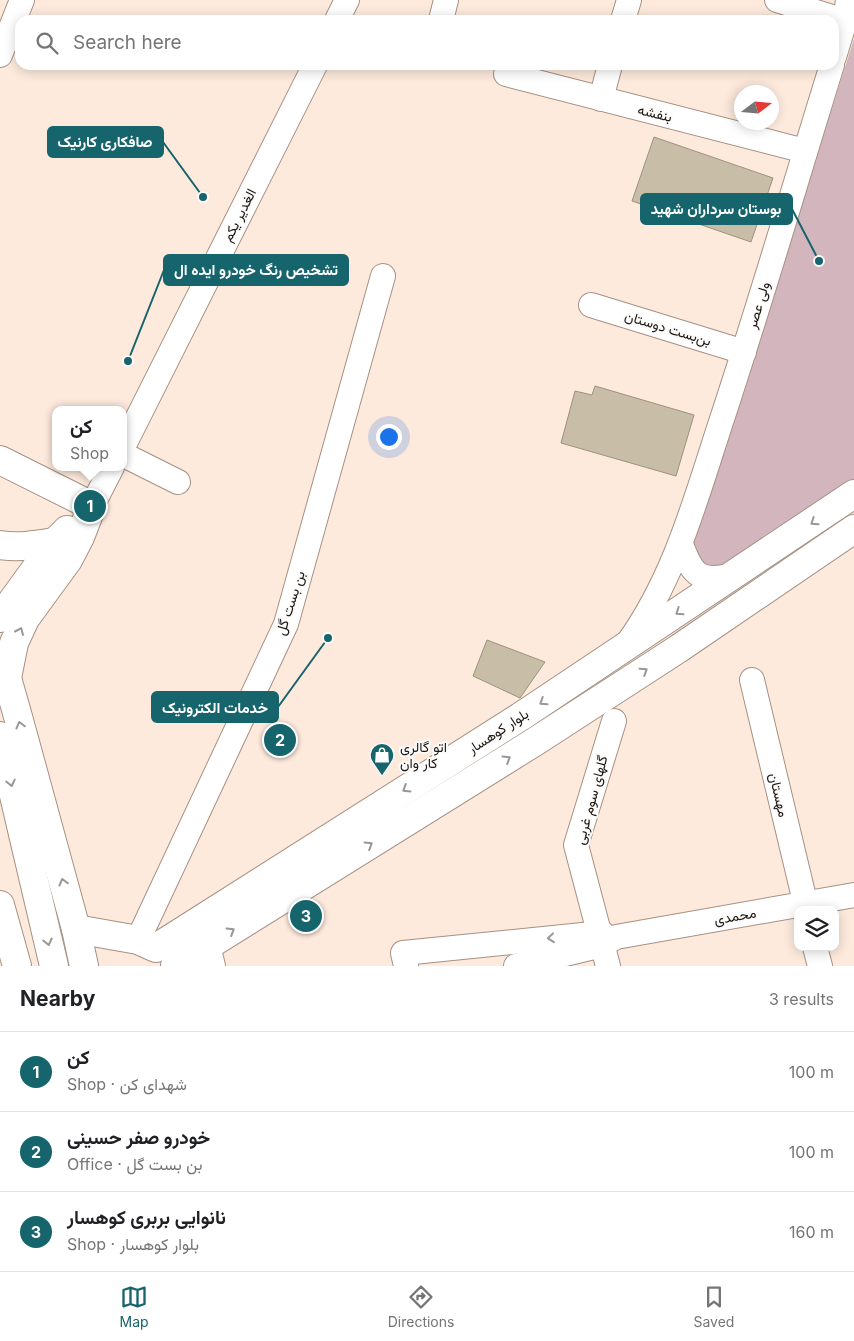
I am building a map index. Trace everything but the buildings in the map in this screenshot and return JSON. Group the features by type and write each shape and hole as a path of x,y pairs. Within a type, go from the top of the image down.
{"main road":[{"path":"0,460 92,506"},
{"name":"بلوار کوهسار","path":"159,955 622,650 854,494"},
{"path":"0,618 55,542 92,506"},
{"path":"84,966 76,929 3,674 25,619 68,560 80,537 92,506"},
{"name":"بلوار کوهسار","path":"159,955 211,956 678,649 854,529"},
{"path":"0,546 12,547 55,542"},
{"path":"0,736 54,966"},
{"path":"0,905 17,966"},
{"path":"76,929 159,955"}],"street":[{"path":"16,15 22,0"},
{"path":"340,15 347,0"},
{"path":"442,15 446,0"},
{"path":"624,15 628,0"},
{"path":"777,0 847,10 839,40"},
{"path":"0,55 15,18"},
{"name":"الغدیر یکم","path":"127,439 312,70"},
{"path":"601,99 609,70"},
{"name":"ولی عصر","path":"622,650 652,604 681,544 744,352 830,70"},
{"name":"بنفشه","path":"506,74 805,151"},
{"name":"بن بست گل","path":"159,955 286,624 383,276"},
{"name":"بن‌بست دوستان","path":"591,305 744,352"},
{"path":"127,456 178,482"},
{"path":"92,506 110,471"},
{"path":"681,544 688,564 693,570 704,577 722,578 735,575"},
{"name":"مهستان","path":"752,680 806,906"},
{"name":"گلهای سوم غربی","path":"606,945 576,845 614,721"},
{"name":"محمدی","path":"810,906 854,895"},
{"name":"محمدی","path":"606,945 794,909"},
{"path":"404,959 606,945"},
{"path":"516,966 606,945"},
{"path":"816,951 820,966"}],"shaded area":[{"path":"854,39 854,483 728,568 704,569 692,549"}],"place":[{"name":"صافکاری کارنیک","path":"203,197"},
{"name":"بوستان سرداران شهید","path":"819,261"},
{"name":"تشخیص رنگ خودرو ایده ال","path":"128,361"},
{"name":"کن","path":"90,506"},
{"name":"خدمات الکترونیک","path":"328,638"},
{"name":"خودرو صفر حسینی","path":"280,740"},
{"name":"اتو گالری کار وان","path":"382,776"},
{"name":"نانوایی بربری کوهسار","path":"306,916"}]}
